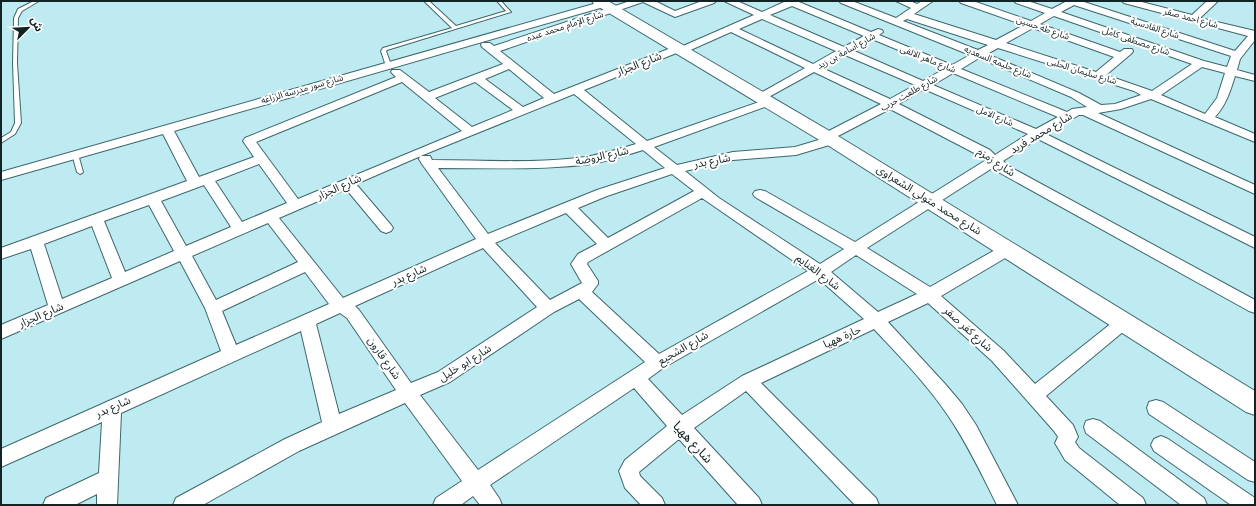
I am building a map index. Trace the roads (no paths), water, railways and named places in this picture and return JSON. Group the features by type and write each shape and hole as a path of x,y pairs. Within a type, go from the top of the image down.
{"street":[{"name":"شارع الإمام محمد عبده","path":"492,50 606,5 639,1"},
{"path":"646,1 675,14 711,1"},
{"name":"شارع الامل","path":"729,1 1037,134 1255,242"},
{"name":"شارع حليمه السعديه","path":"844,1 980,54 1075,95 1099,109"},
{"path":"901,1 917,7"},
{"name":"شارع أسامة بن زيد","path":"765,100 815,68 873,36 928,1"},
{"name":"شارع طه حسين","path":"964,1 1122,56"},
{"name":"شارع مصطفى كامل","path":"1019,1 1200,63 1255,78"},
{"name":"شارع طلعت حرب","path":"830,139 1073,1"},
{"name":"شارع القادسية","path":"1073,1 1238,55"},
{"name":"شارع احمد صقر","path":"1127,1 1255,35"},
{"path":"1152,8 1161,1"},
{"path":"1193,19 1213,1"},
{"name":"شارع الجزار","path":"1,332 419,152 551,98 732,29 792,2"},
{"name":"شارع ماهر الالفى","path":"792,2 1068,117"},
{"name":"شارع سور مدرسه الزراعه","path":"1,176 388,65 606,5"},
{"name":"شارع محمد متولي الشعراوى","path":"606,5 830,139 1255,404"},
{"name":"شارع سليمان الحلبى","path":"906,15 1138,89 1255,138"},
{"name":"شارع زمزم","path":"732,29 890,104 985,153 1005,170 1255,308"},
{"path":"1207,119 1224,98 1230,72 1238,55 1255,35"},
{"path":"479,40 551,98"},
{"path":"1098,76 1139,43"},
{"name":"شارع محمد فريد","path":"930,201 1037,134 1068,117 1082,110 1117,107 1161,91 1200,63"},
{"path":"388,65 470,131"},
{"path":"427,97 510,65"},
{"path":"296,206 248,143 250,140 404,78"},
{"path":"477,78 521,110"},
{"name":"شارع الغنايم","path":"575,89 729,212 820,271 878,321 940,390 955,410 969,431 1008,505"},
{"name":"شارع الروضة","path":"428,164 561,163 606,157 647,145 765,100"},
{"path":"1082,110 1255,190"},
{"path":"166,128 201,181 240,230"},
{"name":"شارع بدر","path":"1,458 341,304 485,241 568,207 626,185 675,169 733,156 796,151 830,139"},
{"path":"419,152 485,241 548,308"},
{"path":"1,254 261,159"},
{"path":"348,183 386,228"},
{"path":"657,363 581,291 588,287 590,281 580,268 579,264 580,261 607,245 703,192"},
{"name":"شارع كفر صقر","path":"760,194 855,248 930,295 998,356 1034,395 1066,431 1068,437 1065,443 1072,454 1136,505"},
{"path":"153,199 213,308 231,354"},
{"name":"شارع الشجيع","path":"443,505 657,363 820,271 930,201"},
{"path":"568,207 607,245"},
{"name":"شارع قارون","path":"271,217 334,298 353,314 408,393 492,505"},
{"path":"96,219 121,281"},
{"path":"36,241 57,308"},
{"name":"حارة ههيا","path":"655,505 632,481 629,471 632,466 679,427 728,392 748,381 878,321 930,295 1007,250"},
{"path":"213,308 308,264"},
{"name":"شارع ابو خليل","path":"183,505 252,466 332,426 455,371 548,308 581,291"},
{"path":"307,320 332,426"},
{"path":"1034,395 1124,322"},
{"name":"شارع ههيا","path":"635,377 679,427 752,505"},
{"path":"748,381 869,505"},
{"path":"107,505 112,408"},
{"path":"1156,408 1255,473"},
{"path":"1093,427 1197,505"},
{"path":"1161,445 1248,505"},
{"path":"53,505 108,480"}],"lane":[{"path":"1,142 12,133 18,123 15,63 16,18 23,7 37,1"},
{"path":"426,1 455,28"},
{"path":"388,65 383,51 384,49 509,12 508,9 499,1"},
{"path":"75,154 80,172"}]}
